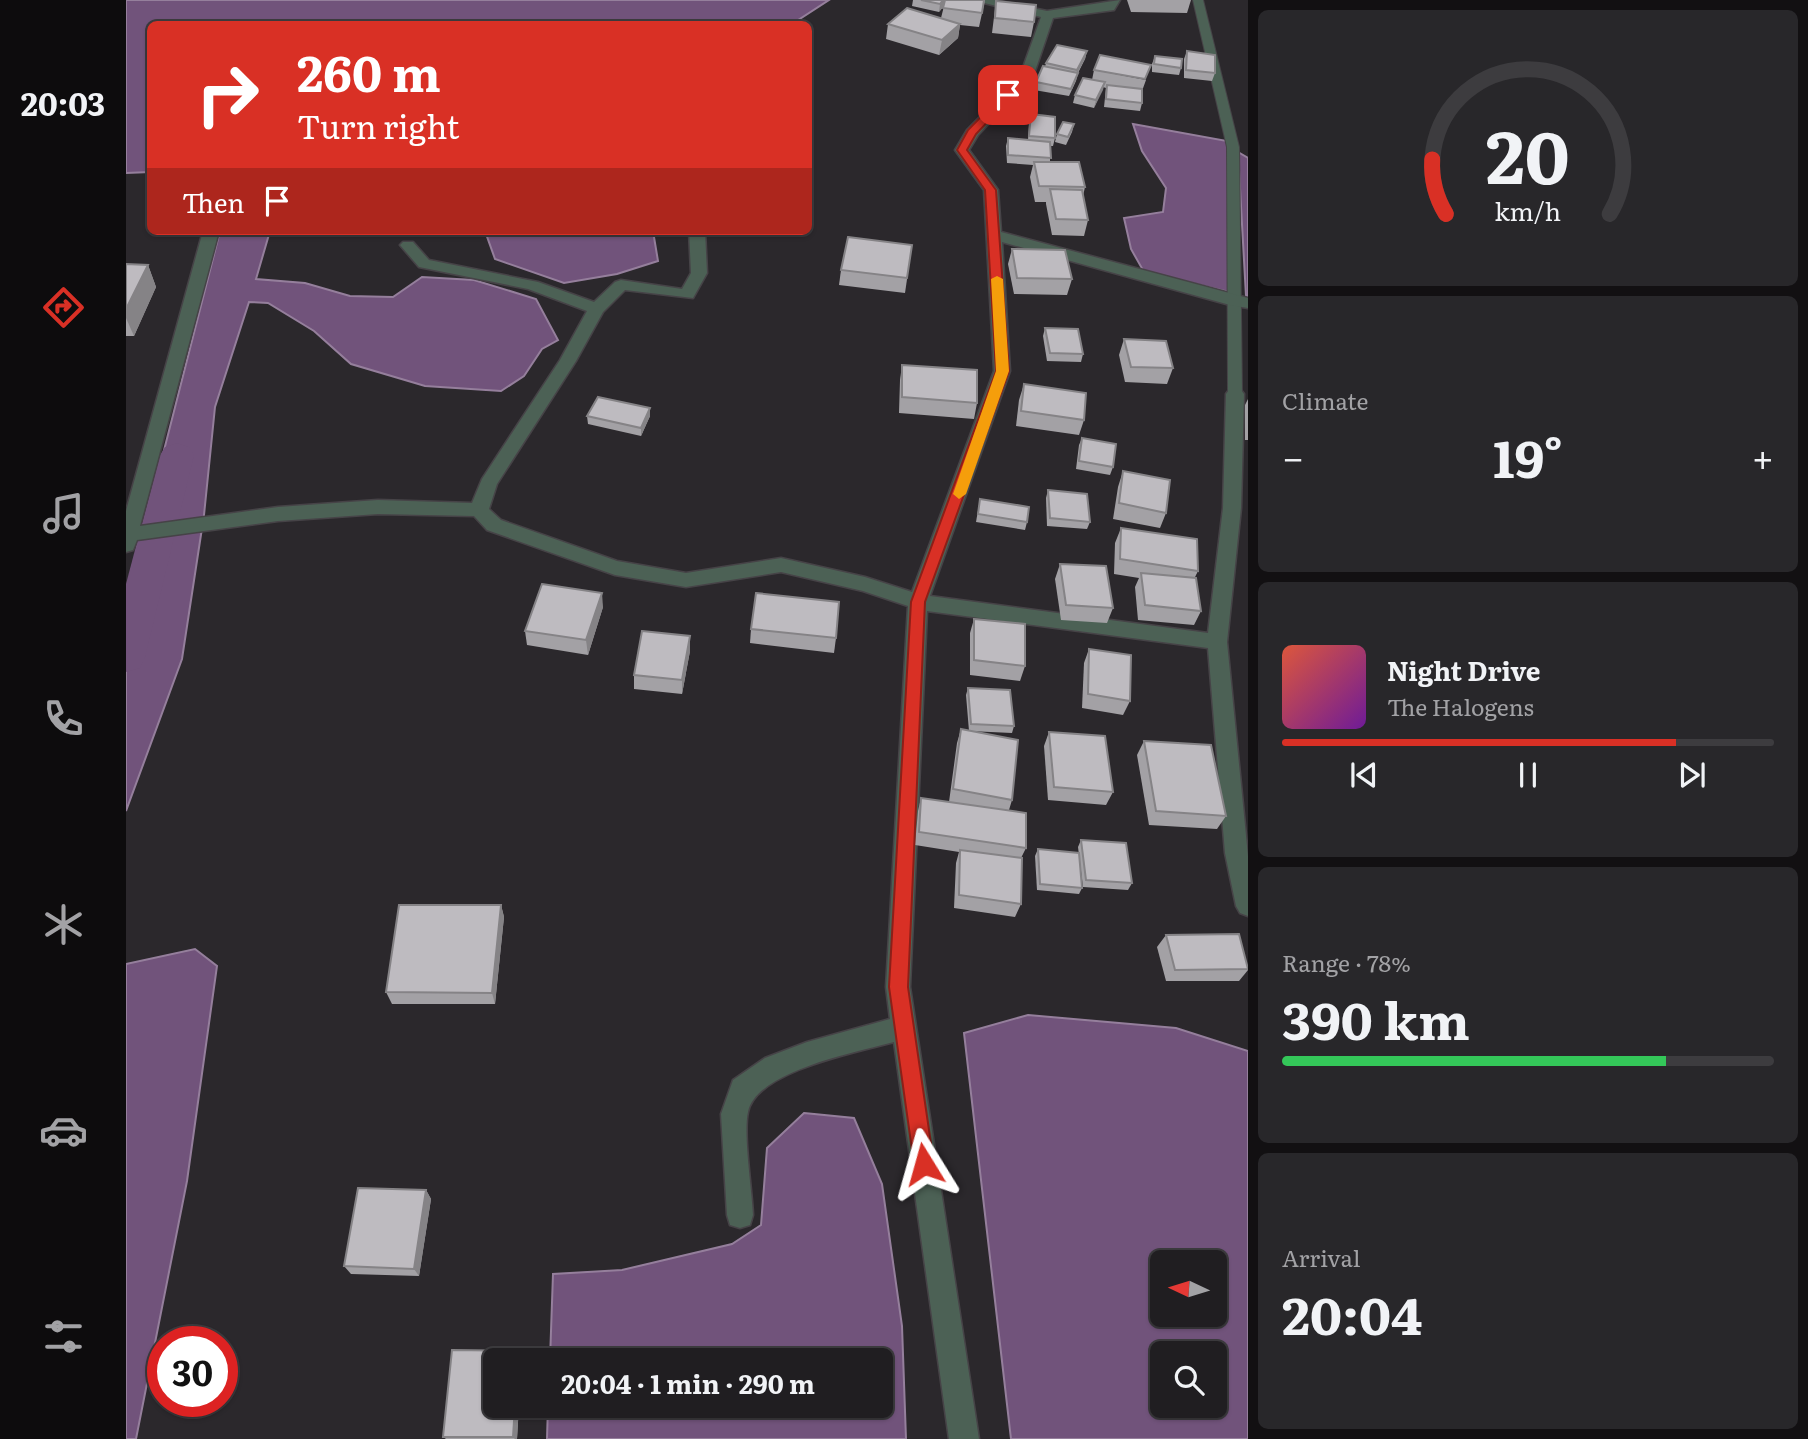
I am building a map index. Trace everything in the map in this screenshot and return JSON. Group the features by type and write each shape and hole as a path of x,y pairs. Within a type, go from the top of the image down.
{"street":[{"path":"978,0 1046,15 1110,7 1114,0"},
{"path":"964,1439 898,987 918,602 1002,371 991,190 962,150 972,133 1026,77 1046,24 1046,15"},
{"path":"210,235 130,537 278,514 378,507 479,510 494,526 615,568 686,580 781,565 865,584 918,602 1217,642"},
{"path":"479,510 488,483 568,361 596,310 621,285 687,295 699,273 697,235"},
{"path":"995,235 1242,302"},
{"path":"408,245 424,264 532,285 596,310"},
{"path":"1235,394 1232,509 1217,642 1237,853 1248,906"},
{"path":"740,1215 734,1114 742,1089 774,1067 807,1054 904,1027"}],"lane":[{"path":"1198,0 1233,147 1242,302 1235,394"}],"shaded area":[{"path":"126,0 829,0 797,21 147,21 147,172 126,173"},
{"path":"1133,124 1227,141 1229,292 1144,272 1131,249 1124,218 1163,212 1166,188 1142,151"},
{"path":"1238,152 1248,158 1248,297 1246,296"},
{"path":"219,235 269,235 256,279 305,283 350,296 393,297 422,277 474,280 536,299 558,340 542,349 524,376 501,391 425,386 351,364 314,331 268,303 249,302 215,407 204,515 182,659 126,811 126,623 168,510 149,509"},
{"path":"486,235 654,235 658,261 617,274 564,283 495,259"},
{"path":"195,949 217,966 187,1181 158,1326 147,1326 147,1383 136,1439 126,1439 126,964"},
{"path":"1028,1015 1176,1028 1248,1051 1248,1439 1011,1439 964,1033"},
{"path":"804,1113 854,1118 882,1184 902,1326 906,1439 547,1439 548,1418 893,1418 893,1348 550,1348 553,1274 622,1270 732,1244 761,1225 767,1148"}],"building":[{"path":"921,0 943,0 940,4"},
{"path":"945,0 984,0 982,13 943,8"},
{"path":"996,1 1036,5 1034,22 995,18"},
{"path":"907,8 960,24 942,40 888,24"},
{"path":"1057,45 1087,51 1077,70 1046,63"},
{"path":"1187,51 1215,55 1215,73 1186,70"},
{"path":"1100,55 1151,65 1145,79 1094,70"},
{"path":"1155,56 1182,59 1181,68 1154,64"},
{"path":"1043,66 1078,73 1071,89 1036,82"},
{"path":"1083,78 1105,82 1096,100 1075,95"},
{"path":"1107,85 1142,89 1142,103 1106,99"},
{"path":"1031,114 1055,117 1055,138 1029,136"},
{"path":"1063,122 1074,124 1068,137 1057,134"},
{"path":"1008,138 1050,142 1051,158 1008,155"},
{"path":"1034,162 1079,162 1085,187 1039,186"},
{"path":"1050,189 1082,190 1088,220 1056,219"},
{"path":"848,237 912,245 907,278 841,270"},
{"path":"1012,249 1065,250 1072,279 1017,278"},
{"path":"126,264 148,265 126,309"},
{"path":"1045,328 1078,329 1083,354 1050,353"},
{"path":"1124,339 1166,341 1173,368 1131,367"},
{"path":"902,365 977,370 977,403 902,397"},
{"path":"1024,384 1086,393 1084,420 1021,411"},
{"path":"598,397 650,408 641,428 587,416"},
{"path":"1082,438 1116,444 1113,467 1079,461"},
{"path":"1123,471 1170,480 1166,513 1119,503"},
{"path":"1048,490 1087,494 1090,522 1050,518"},
{"path":"980,499 1029,507 1027,522 978,514"},
{"path":"1121,528 1197,539 1198,571 1120,559"},
{"path":"1060,564 1106,566 1113,608 1066,605"},
{"path":"1141,573 1196,578 1201,611 1145,605"},
{"path":"542,584 602,593 586,640 525,631"},
{"path":"756,593 839,602 836,638 751,629"},
{"path":"974,619 1025,624 1025,666 974,660"},
{"path":"642,631 690,636 682,680 634,675"},
{"path":"1089,649 1131,655 1130,701 1088,694"},
{"path":"968,688 1010,690 1014,726 971,724"},
{"path":"961,729 1018,740 1012,800 953,789"},
{"path":"1049,732 1105,736 1113,792 1054,787"},
{"path":"1144,741 1211,745 1226,816 1156,811"},
{"path":"921,798 1026,813 1026,848 919,832"},
{"path":"1081,840 1126,843 1132,883 1086,880"},
{"path":"1038,849 1079,853 1082,888 1040,884"},
{"path":"960,850 1022,858 1021,904 959,895"},
{"path":"399,905 501,905 492,993 386,992"},
{"path":"1239,934 1248,969 1175,970 1166,935"},
{"path":"358,1188 426,1190 414,1269 344,1266"},
{"path":"452,1350 483,1350 483,1418 514,1418 513,1437 443,1437"}],"waterway":[{"path":"126,657 177,455"}],"slow traffic":[{"path":"959,494 1002,371 997,279"}],"route":[{"path":"924,1164 898,987 918,602 1002,371 991,190 962,150 972,133 1008,95"}]}
